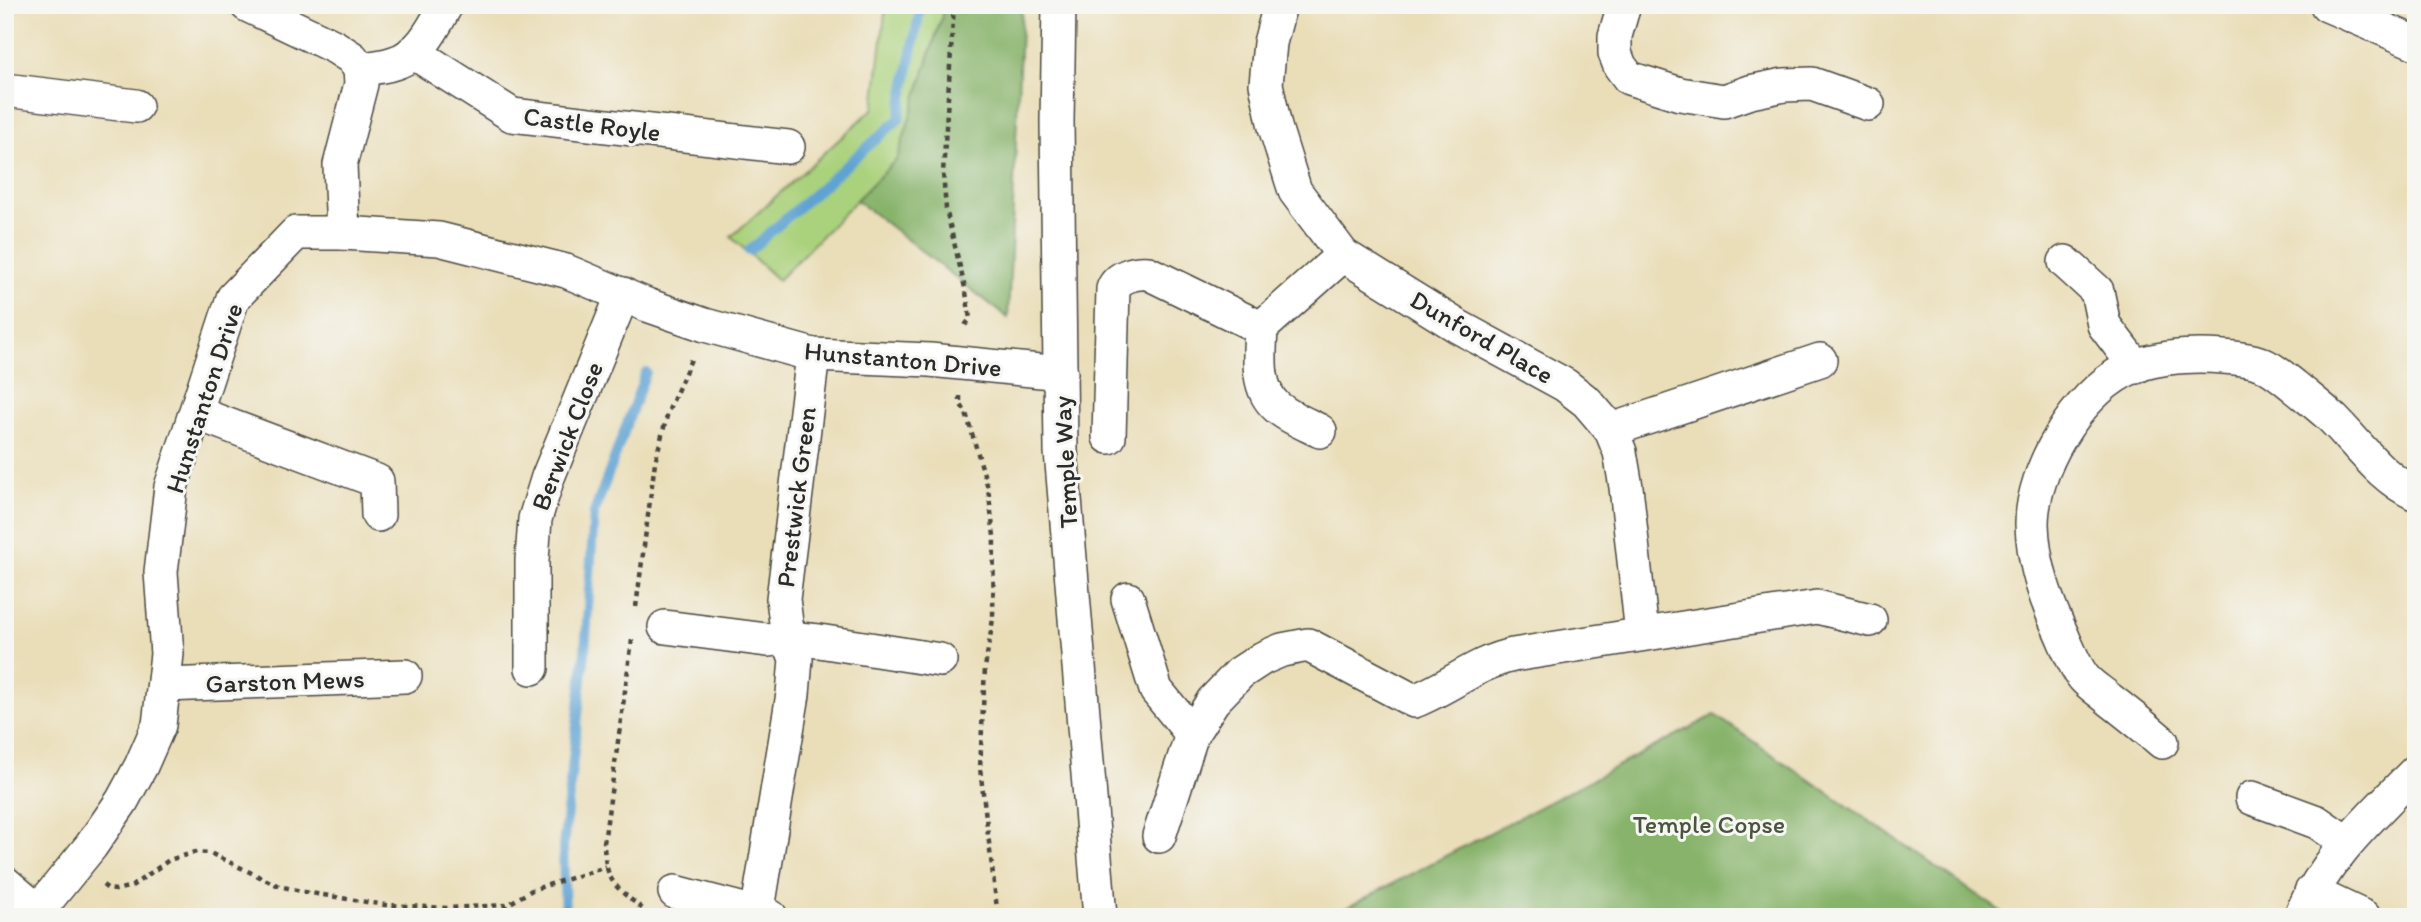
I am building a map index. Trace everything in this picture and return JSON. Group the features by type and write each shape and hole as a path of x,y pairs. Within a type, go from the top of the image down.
{"street":[{"path":"247,5 335,47 352,58 360,69 361,84 340,165 343,233"},
{"path":"360,69 396,63 413,52 432,33 446,5"},
{"name":"Temple Way","path":"1059,5 1057,121 1062,451 1100,917"},
{"name":"Dunford Place","path":"1280,5 1270,43 1266,84 1275,127 1295,191 1343,255 1460,327 1565,385 1587,402 1611,430 1620,452 1626,487 1642,634"},
{"path":"1623,5 1615,36 1615,52 1620,66 1629,78 1680,94 1724,101 1784,85 1812,83 1868,104"},
{"path":"2327,5 2375,15 2416,43"},
{"name":"Castle Royle","path":"413,52 512,115 788,147"},
{"path":"5,90 136,106"},
{"name":"Hunstanton Drive","path":"41,914 91,846 128,789 159,725 167,654 161,572 171,487 233,298 296,233 439,239 566,271 705,325 813,355 930,360 1061,373"},
{"path":"1320,432 1278,408 1270,400 1261,374 1261,328 1343,255"},
{"path":"2065,262 2097,291 2104,325 2136,367"},
{"path":"1109,437 1113,289 1118,281 1136,273 1148,273 1261,328"},
{"name":"Berwick Close","path":"532,668 532,560 535,519 548,477 623,294"},
{"name":"Prestwick Green","path":"764,916 793,694 796,659 788,638 783,599 813,355"},
{"path":"2162,742 2084,678 2062,636 2044,591 2032,523 2036,499 2052,448 2085,402 2124,371 2147,362 2192,356 2249,360 2274,370 2329,415 2390,478 2416,494"},
{"path":"1611,430 1821,360"},
{"path":"196,413 377,481 378,515"},
{"path":"1128,599 1156,690 1192,734"},
{"path":"1159,836 1192,734 1213,701 1240,673 1263,658 1282,650 1308,645 1414,701 1503,657 1817,607 1870,620"},
{"path":"665,627 767,639 788,638 940,660"},
{"name":"Garston Mews","path":"165,685 405,676"},
{"path":"2364,917 2306,904 2346,842 2416,771"},
{"path":"2252,798 2317,822 2346,842"},
{"path":"5,883 41,914"},
{"path":"675,892 764,916"}],"path":[{"path":"954,5 943,173 946,209 970,319 963,328 960,339"},
{"path":"960,397 988,488 993,536 993,619 985,668 980,768 998,917"},
{"path":"100,882 107,889 132,886 169,860 196,852 210,853 279,886 385,905 448,908 507,905 532,890 606,867 617,888 649,914"}],"green space":[{"path":"886,5 942,5 942,16 897,159 778,280 731,237 874,108"},
{"path":"942,5 1022,5 1008,318 856,200 897,159 942,16"},
{"name":"Temple Copse","path":"1715,715 2009,917 1329,917"}],"waterway":[{"path":"749,251 899,119 921,5"},
{"path":"565,917 563,847 585,653 594,513 646,372"}]}
